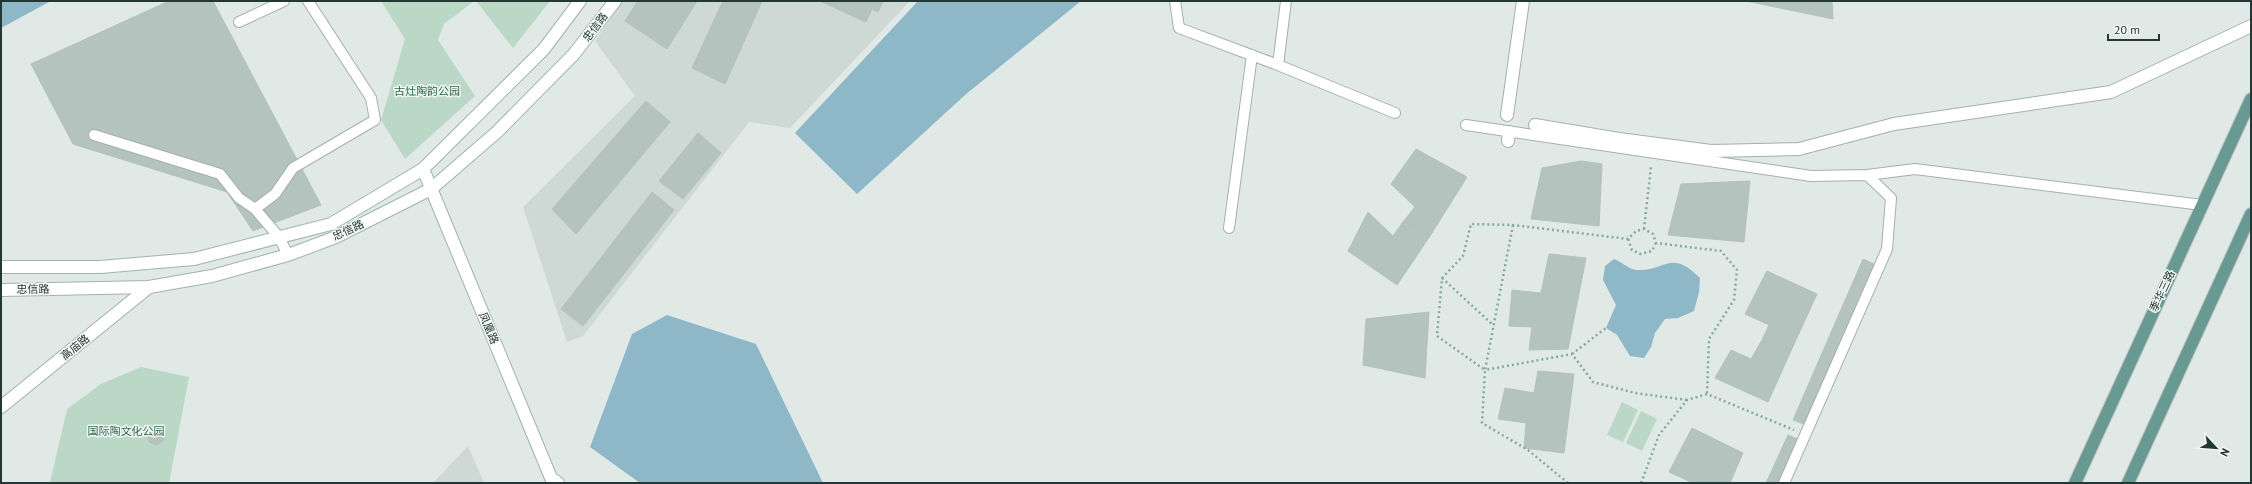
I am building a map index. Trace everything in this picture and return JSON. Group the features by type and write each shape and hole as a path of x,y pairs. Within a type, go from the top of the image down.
{"main road":[{"name":"忠信路","path":"1,267 100,267 194,258 332,224 423,169 544,49 580,1"},
{"name":"忠信路","path":"1,290 149,287 212,276 288,255 336,237 431,189 497,132 574,54 614,1"},
{"path":"1508,115 1523,1"},
{"path":"1535,125 1619,139 1711,151 1799,150 1894,124 2111,92 2251,26"},
{"name":"季华三路","path":"2075,483 2251,99"},
{"name":"凤凰路","path":"423,169 551,478 558,483"},
{"path":"2128,483 2251,214"},
{"name":"高庙路","path":"1,407 149,287"}],"lane":[{"path":"239,22 284,1"},
{"path":"255,209 275,194 293,168 375,120 371,98 308,1"},
{"path":"1175,1 1179,28 1278,65 1395,113"},
{"path":"1278,65 1286,1"},
{"path":"1229,228 1252,55"},
{"path":"1466,125 1509,136 1652,153 1811,176 1867,174 1915,169 2202,205"},
{"path":"94,135 220,174 239,198 255,209 278,237 288,255"},
{"path":"1784,483 1887,249 1891,198 1867,174"}],"path":[{"path":"1644,229 1652,153"},
{"path":"1606,328 1572,354 1485,370 1436,336 1442,278 1463,256 1471,224 1513,225 1628,239"},
{"path":"1513,225 1485,370 1482,423 1528,450 1568,483"},
{"path":"1644,229 1653,234 1656,243 1652,251 1640,254 1632,250 1628,239 1636,231 1644,229"},
{"path":"1656,243 1721,251 1737,270 1734,300 1709,339 1707,394"},
{"path":"1442,278 1493,324"},
{"path":"1572,354 1594,382 1635,393 1687,400 1707,394 1805,436"},
{"path":"1640,483 1659,435 1687,400"}],"shaded area":[{"path":"622,1 910,1 790,128 749,122 583,336 567,342 523,207 635,96 595,41"},
{"path":"468,446 484,483 433,483"}],"green space":[{"name":"古灶陶韵公园","path":"381,1 474,1 444,24 438,40 475,96 405,159 381,120 405,39"},
{"path":"476,1 550,1 513,48"},
{"name":"国际陶文化公园","path":"141,367 189,377 169,483 50,483 67,409 101,384"},
{"path":"1622,402 1638,410 1623,442 1607,435"},
{"path":"1641,411 1657,419 1642,451 1626,443"}],"water":[{"path":"1,1 51,1 1,28"},
{"path":"918,1 1081,1 965,95 857,194 795,133"},
{"path":"1614,259 1636,270 1646,270 1674,263 1682,264 1700,278 1699,292 1694,311 1678,318 1665,319 1655,333 1651,347 1644,358 1630,356 1617,335 1606,328 1616,305 1603,280 1605,266"},
{"path":"667,315 756,344 823,483 640,483 590,447 632,334"}],"building":[{"path":"169,1 213,1 321,205 253,231 227,192 73,144 31,64"},
{"path":"638,1 697,1 667,49 625,21"},
{"path":"723,1 762,1 725,84 692,68"},
{"path":"820,1 883,1 878,12 872,9 866,22"},
{"path":"1746,1 1832,1 1833,19"},
{"path":"646,101 670,122 576,234 552,209"},
{"path":"698,133 721,153 683,199 659,181"},
{"path":"1416,149 1467,177 1430,236 1403,222 1415,207 1391,184"},
{"path":"1581,161 1602,164 1599,226 1531,219 1542,168"},
{"path":"1750,181 1744,242 1668,235 1681,184"},
{"path":"652,192 674,210 583,326 561,309"},
{"path":"1368,212 1393,236 1403,222 1430,236 1397,285 1348,251"},
{"path":"1549,254 1586,258 1568,349 1529,350 1532,327 1509,326 1512,290 1541,293"},
{"path":"1863,259 1876,265 1806,425 1793,420"},
{"path":"1767,271 1817,294 1790,353 1762,340 1769,325 1745,314"},
{"path":"1429,312 1425,378 1363,365 1366,319"},
{"path":"1762,340 1790,353 1768,402 1715,378 1731,350 1751,359"},
{"path":"1538,371 1574,374 1564,453 1524,448 1526,423 1498,419 1505,388 1534,393"},
{"path":"155,427 164,430 165,439 157,445 149,442 148,432"},
{"path":"1692,428 1743,453 1730,483 1693,483 1669,472"},
{"path":"1788,435 1800,440 1781,483 1766,483"}]}
